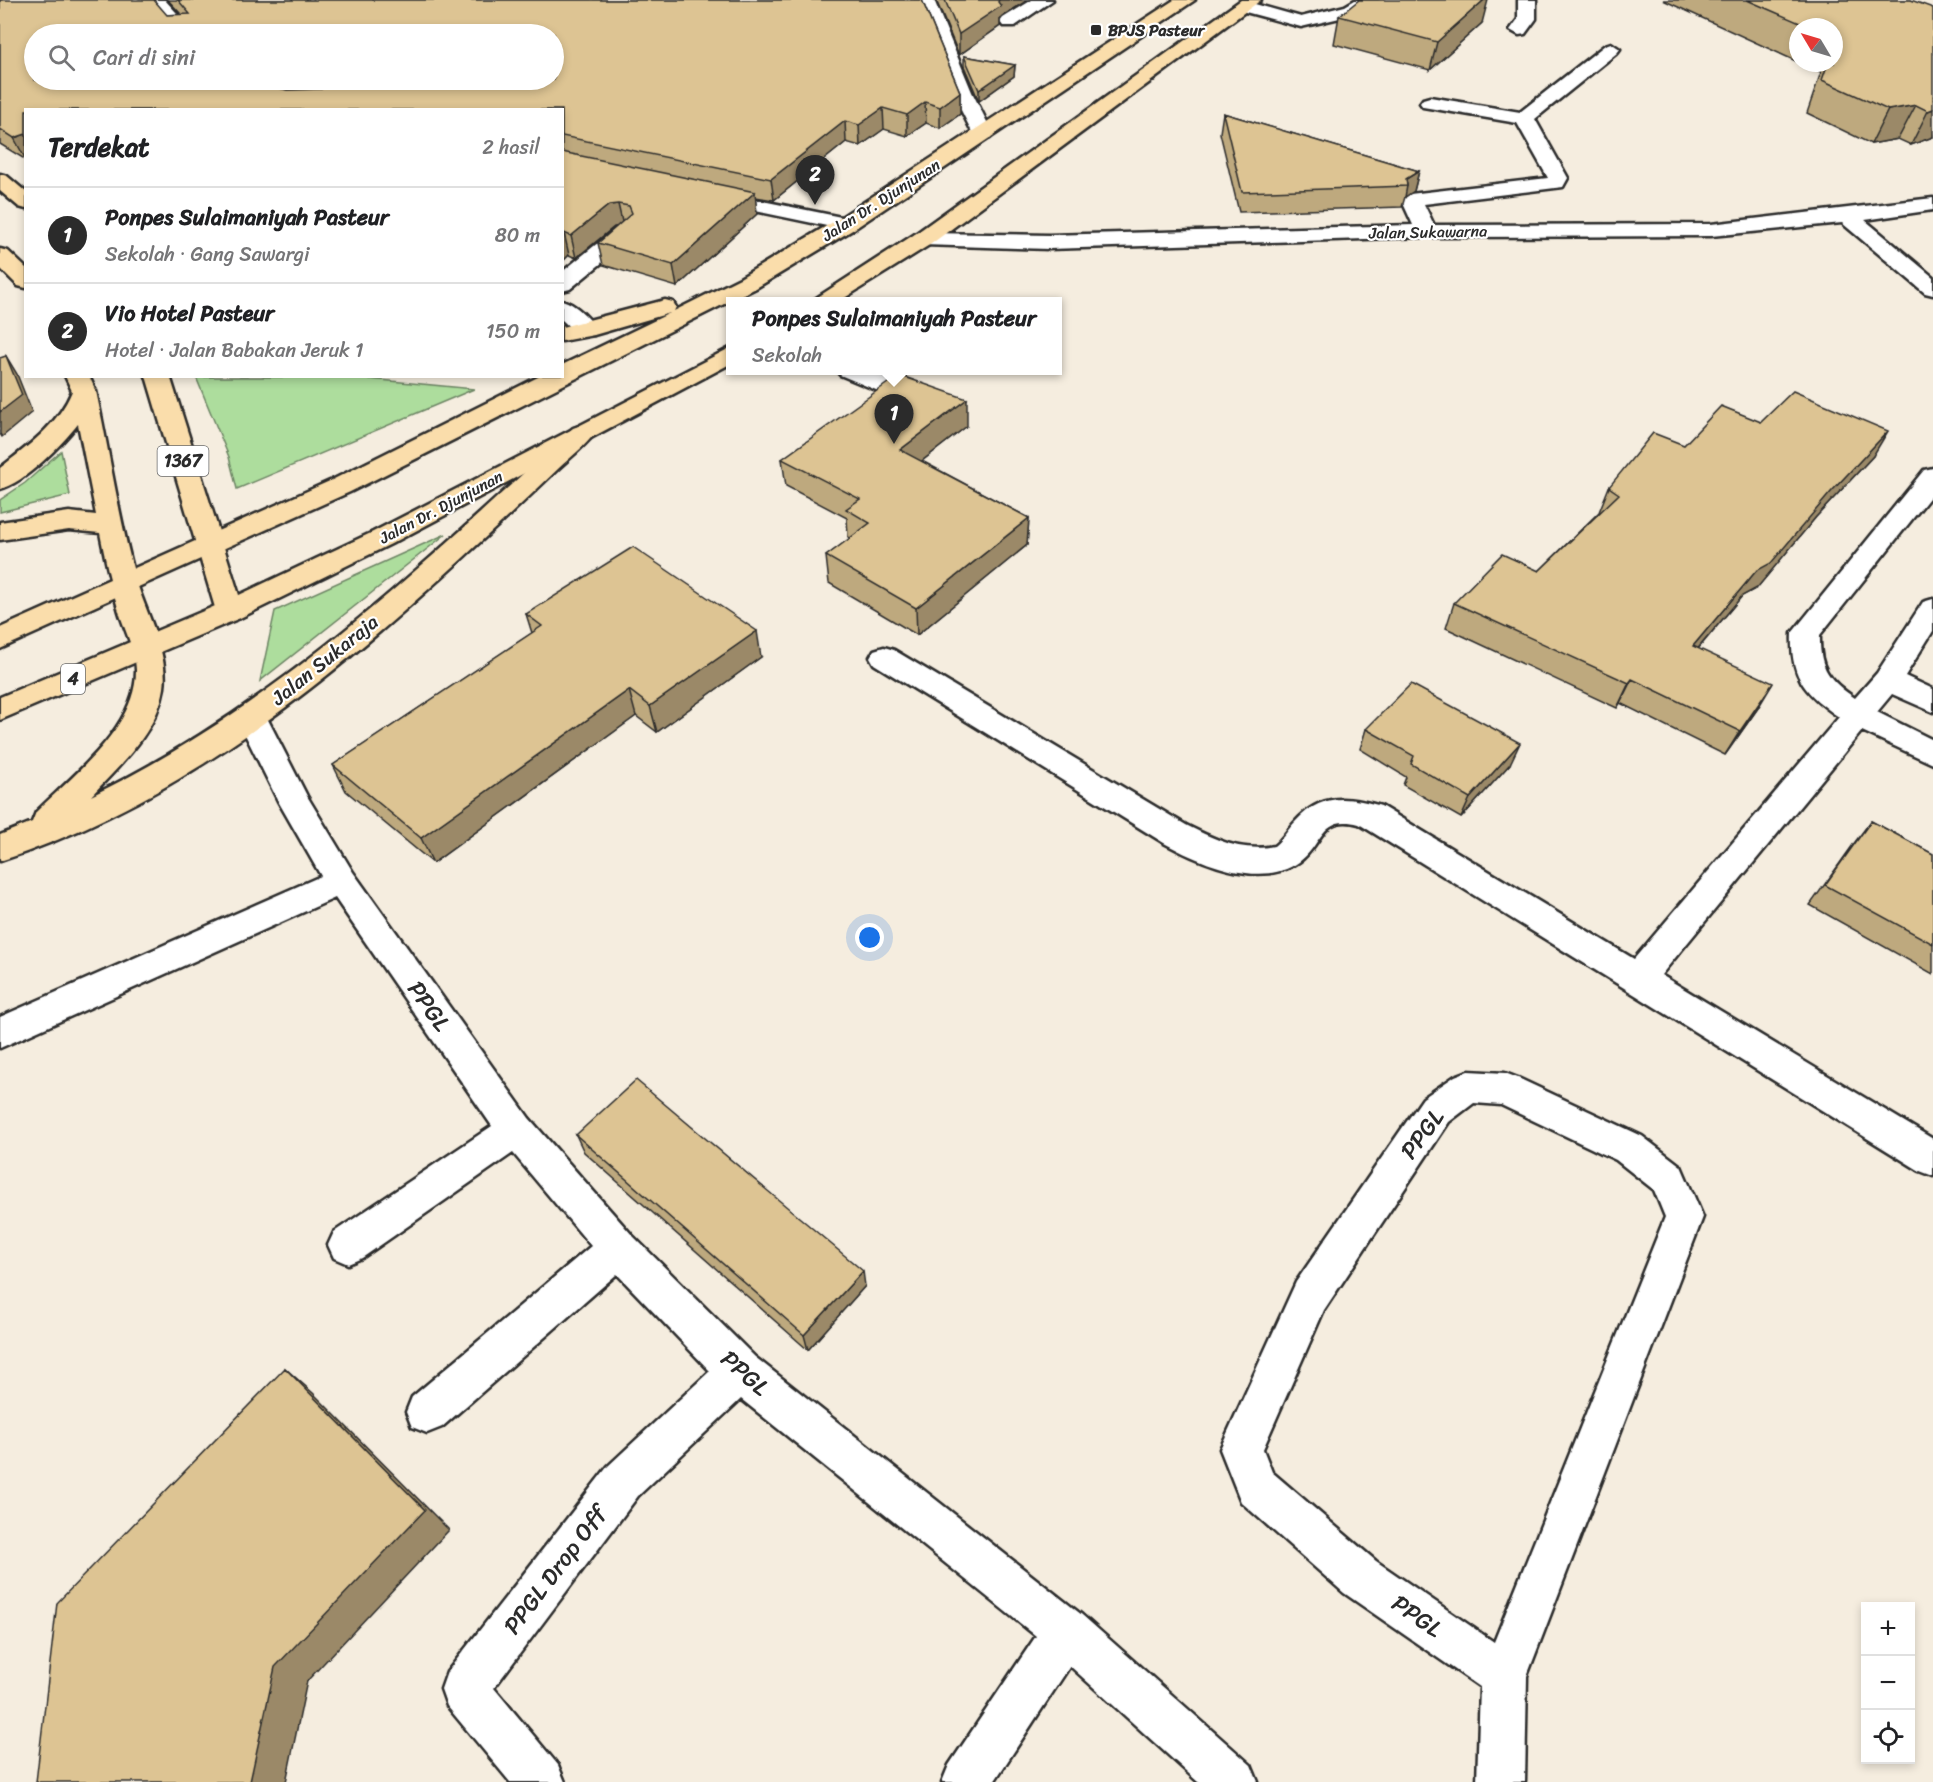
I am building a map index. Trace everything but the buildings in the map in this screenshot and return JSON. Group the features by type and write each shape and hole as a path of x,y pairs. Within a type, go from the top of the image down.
{"main road":[{"name":"Jalan Dr. Djunjunan","path":"564,375 748,283 846,224 1186,0"},
{"path":"829,297 922,239 1248,3"},
{"path":"0,180 24,201"},
{"path":"0,256 24,279"},
{"path":"564,334 586,330 748,283"},
{"name":"Jalan Dr. Djunjunan","path":"146,648 230,611 382,538 726,357"},
{"name":"1367","path":"159,378 230,611"},
{"name":"Jalan Dr. Djunjunan","path":"0,639 341,486 557,378"},
{"path":"0,481 80,408 81,384"},
{"name":"Jalan Sukaraja","path":"33,835 120,746 142,713 152,668 123,582 81,384"},
{"name":"Jalan Sukaraja","path":"0,848 107,802 177,765 252,718 342,650 582,433"},
{"path":"0,531 69,521 110,525"},
{"name":"4","path":"0,709 146,648"}],"street":[{"path":"925,0 962,92 983,134"},
{"path":"1009,22 1044,0"},
{"path":"1248,3 1301,22 1351,10 1368,0"},
{"path":"1519,30 1527,19 1527,0"},
{"path":"160,1 179,24"},
{"path":"1430,103 1524,118 1611,49"},
{"path":"1427,231 1412,201 1416,198 1556,183 1558,178 1524,118"},
{"path":"689,192 846,224"},
{"name":"Jalan Sukawarna","path":"922,239 1049,242 1427,231 1711,230 1847,216 1933,204"},
{"path":"1847,216 1933,288"},
{"path":"564,282 623,234"},
{"path":"564,309 586,330"},
{"path":"860,375 944,409"},
{"path":"1933,476 1806,633 1805,658 1818,683 1855,715 1933,753"},
{"path":"1638,978 1855,715 1887,680 1933,609"},
{"path":"884,657 1175,834 1214,854 1261,861 1287,854 1312,824 1337,807 1349,807 1370,815 1933,1159"},
{"path":"1887,680 1933,701"},
{"name":"PPGL","path":"252,718 294,801 341,881 516,1130 618,1248 740,1372 1066,1631 1234,1782"},
{"path":"0,1033 341,881"},
{"name":"PPGL","path":"1501,1782 1504,1676 1684,1217 1668,1178 1629,1148 1504,1089 1468,1087 1436,1110 1310,1296 1241,1449 1256,1487 1360,1577 1504,1676"},
{"path":"348,1245 516,1130"},
{"path":"427,1413 618,1248"},
{"name":"PPGL Drop Off","path":"541,1782 464,1689 623,1481 740,1372"},
{"path":"966,1782 1066,1631"}],"green space":[{"path":"196,378 359,378 474,389 237,489 229,457"},
{"path":"61,451 70,495 0,512 0,500 25,483"},
{"path":"446,534 260,681 275,611"}],"place":[{"name":"BPJS Pasteur","path":"1096,30"},
{"name":"Vio Hotel Pasteur","path":"815,205"},
{"name":"Ponpes Sulaimaniyah Pasteur","path":"894,444"}]}
